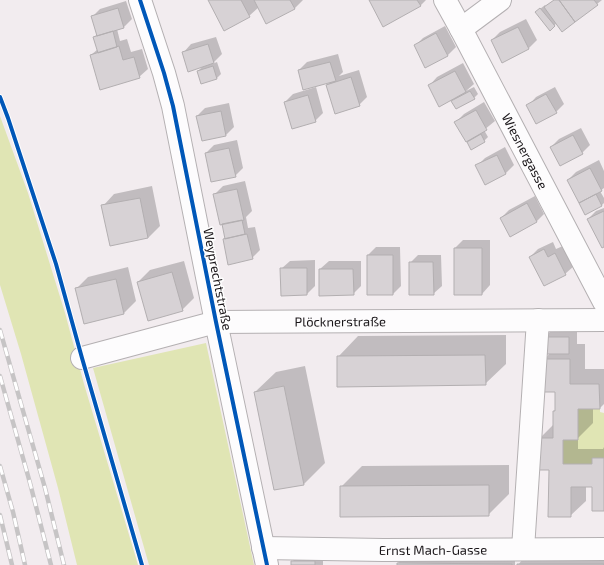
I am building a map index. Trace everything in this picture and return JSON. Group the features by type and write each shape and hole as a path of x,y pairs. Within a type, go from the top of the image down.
{"street":[{"name":"Weyprechtstraße","path":"140,0 164,73 173,106 265,556"},
{"name":"Wiesnergasse","path":"445,0 604,302"},
{"path":"461,28 500,0"},
{"path":"523,549 538,320"},
{"name":"Plöcknerstraße","path":"82,358 216,322 604,320"},
{"name":"Ernst Mach-Gasse","path":"265,556 383,550 604,549"}],"green space":[{"path":"0,116 28,193 65,313 84,384 138,565 77,565 58,488 21,354 0,285"},
{"path":"206,343 254,565 149,565 93,368"},
{"path":"578,409 600,409 600,412 604,413 604,458 592,458 592,464 563,464 563,440 578,439"}],"building":[{"path":"208,0 241,0 250,17 224,31"},
{"path":"254,0 290,0 295,9 266,24"},
{"path":"369,0 417,0 421,6 383,27"},
{"path":"554,0 559,0 575,22 562,32 544,7"},
{"path":"559,0 594,0 598,5 575,22"},
{"path":"118,8 124,28 97,36 91,16"},
{"path":"540,8 555,26 550,31 535,12"},
{"path":"518,27 529,49 502,63 491,40"},
{"path":"113,31 117,47 98,53 93,37"},
{"path":"436,33 448,56 425,68 414,45"},
{"path":"208,44 214,63 188,72 182,52"},
{"path":"119,46 123,60 134,57 140,78 100,90 90,55"},
{"path":"330,62 336,81 303,90 298,70"},
{"path":"213,66 217,79 201,84 197,71"},
{"path":"455,71 466,92 439,107 428,85"},
{"path":"351,77 360,106 335,114 326,85"},
{"path":"470,91 475,99 456,109 451,101"},
{"path":"546,94 557,113 536,124 526,105"},
{"path":"308,95 316,122 292,129 284,102"},
{"path":"476,110 487,130 466,142 454,122"},
{"path":"221,111 226,136 202,141 196,116"},
{"path":"481,134 485,142 471,150 467,142"},
{"path":"573,135 583,154 560,166 550,147"},
{"path":"229,148 236,177 211,182 205,153"},
{"path":"497,155 506,174 485,185 475,165"},
{"path":"590,168 602,191 579,203 567,180"},
{"path":"237,189 244,220 220,225 213,194"},
{"path":"596,194 602,206 585,215 579,203"},
{"path":"140,198 148,238 110,246 101,205"},
{"path":"527,203 537,222 510,237 500,218"},
{"path":"604,211 604,247 602,248 587,219"},
{"path":"242,220 245,234 225,239 222,224"},
{"path":"247,234 253,259 228,265 223,239"},
{"path":"454,248 482,248 482,295 454,295"},
{"path":"544,249 548,257 555,253 566,275 544,286 529,257"},
{"path":"367,255 393,255 393,295 367,295"},
{"path":"409,262 433,262 434,295 409,295"},
{"path":"280,268 307,268 307,295 281,296"},
{"path":"319,269 353,269 354,295 319,296"},
{"path":"172,272 183,311 148,321 137,282"},
{"path":"116,279 124,314 84,324 75,288"},
{"path":"544,337 569,337 569,354 544,354"},
{"path":"485,355 486,385 337,387 337,356"},
{"path":"544,359 570,359 570,384 599,384 600,409 578,409 578,440 563,440 563,464 592,464 592,458 604,458 604,511 592,511 592,487 571,487 571,517 548,517 549,470 538,470 538,438 553,438 555,392 544,392"},
{"path":"284,386 304,485 274,490 254,392"},
{"path":"489,485 489,516 340,517 340,486"},
{"path":"291,561 315,561 315,565 291,565"},
{"path":"397,563 512,564 512,565 397,565"},
{"path":"604,564 604,565 517,565"}],"railway":[{"path":"0,330 45,488 64,565"},
{"path":"0,376 51,565"},
{"path":"0,466 13,512 25,565"},
{"path":"0,515 12,565"}],"cycle path":[{"path":"140,0 164,73 173,106 216,322 267,565"},
{"path":"0,97 56,264 142,565"}]}
